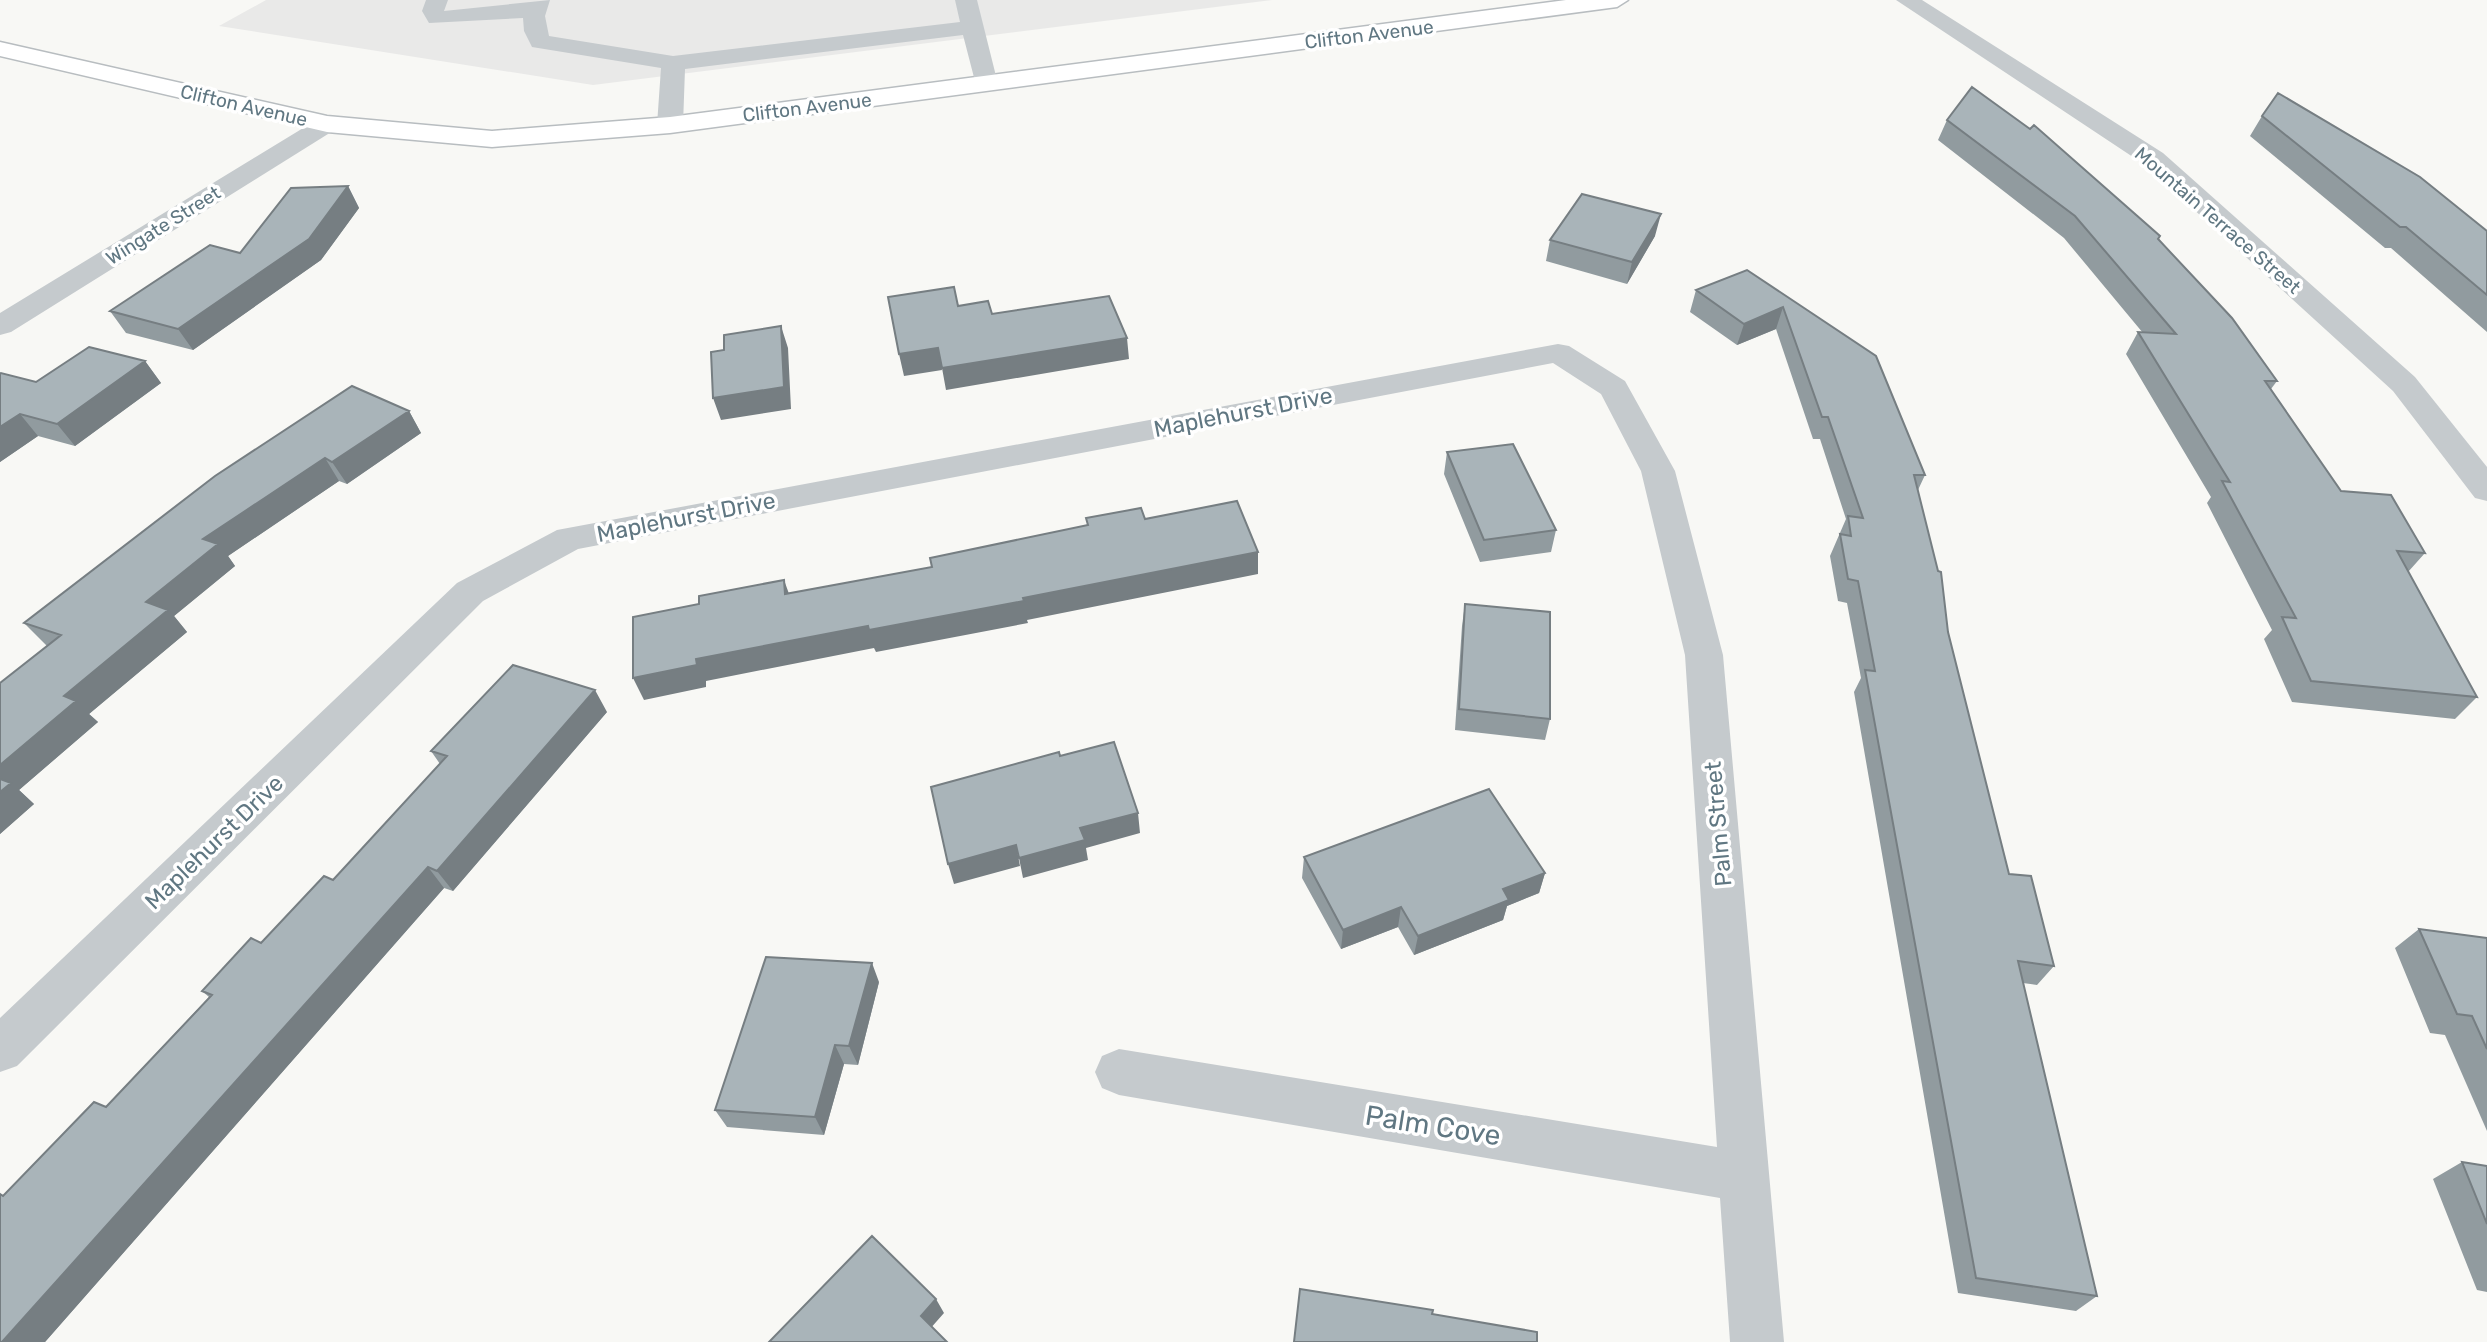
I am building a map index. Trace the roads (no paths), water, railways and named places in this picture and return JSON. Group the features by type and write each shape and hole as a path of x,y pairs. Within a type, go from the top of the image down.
{"main road":[{"name":"Clifton Avenue","path":"0,49 327,124 400,133 492,139 670,125 1618,0"}],"street":[{"path":"437,0 433,11 437,18 536,5 534,29 540,42 673,62 972,26"},
{"path":"966,0 986,84"},
{"name":"Mountain Terrace Street","path":"1907,0 2154,159 2404,384 2487,490"},
{"path":"670,125 673,62"},
{"name":"Wingate Street","path":"0,326 327,124"},
{"name":"Maplehurst Drive","path":"0,1050 471,592 569,539 1558,353"},
{"name":"Palm Street","path":"1558,353 1614,388 1658,471 1704,654 1757,1342"},
{"name":"Palm Cove","path":"1119,1072 1746,1177"}]}
